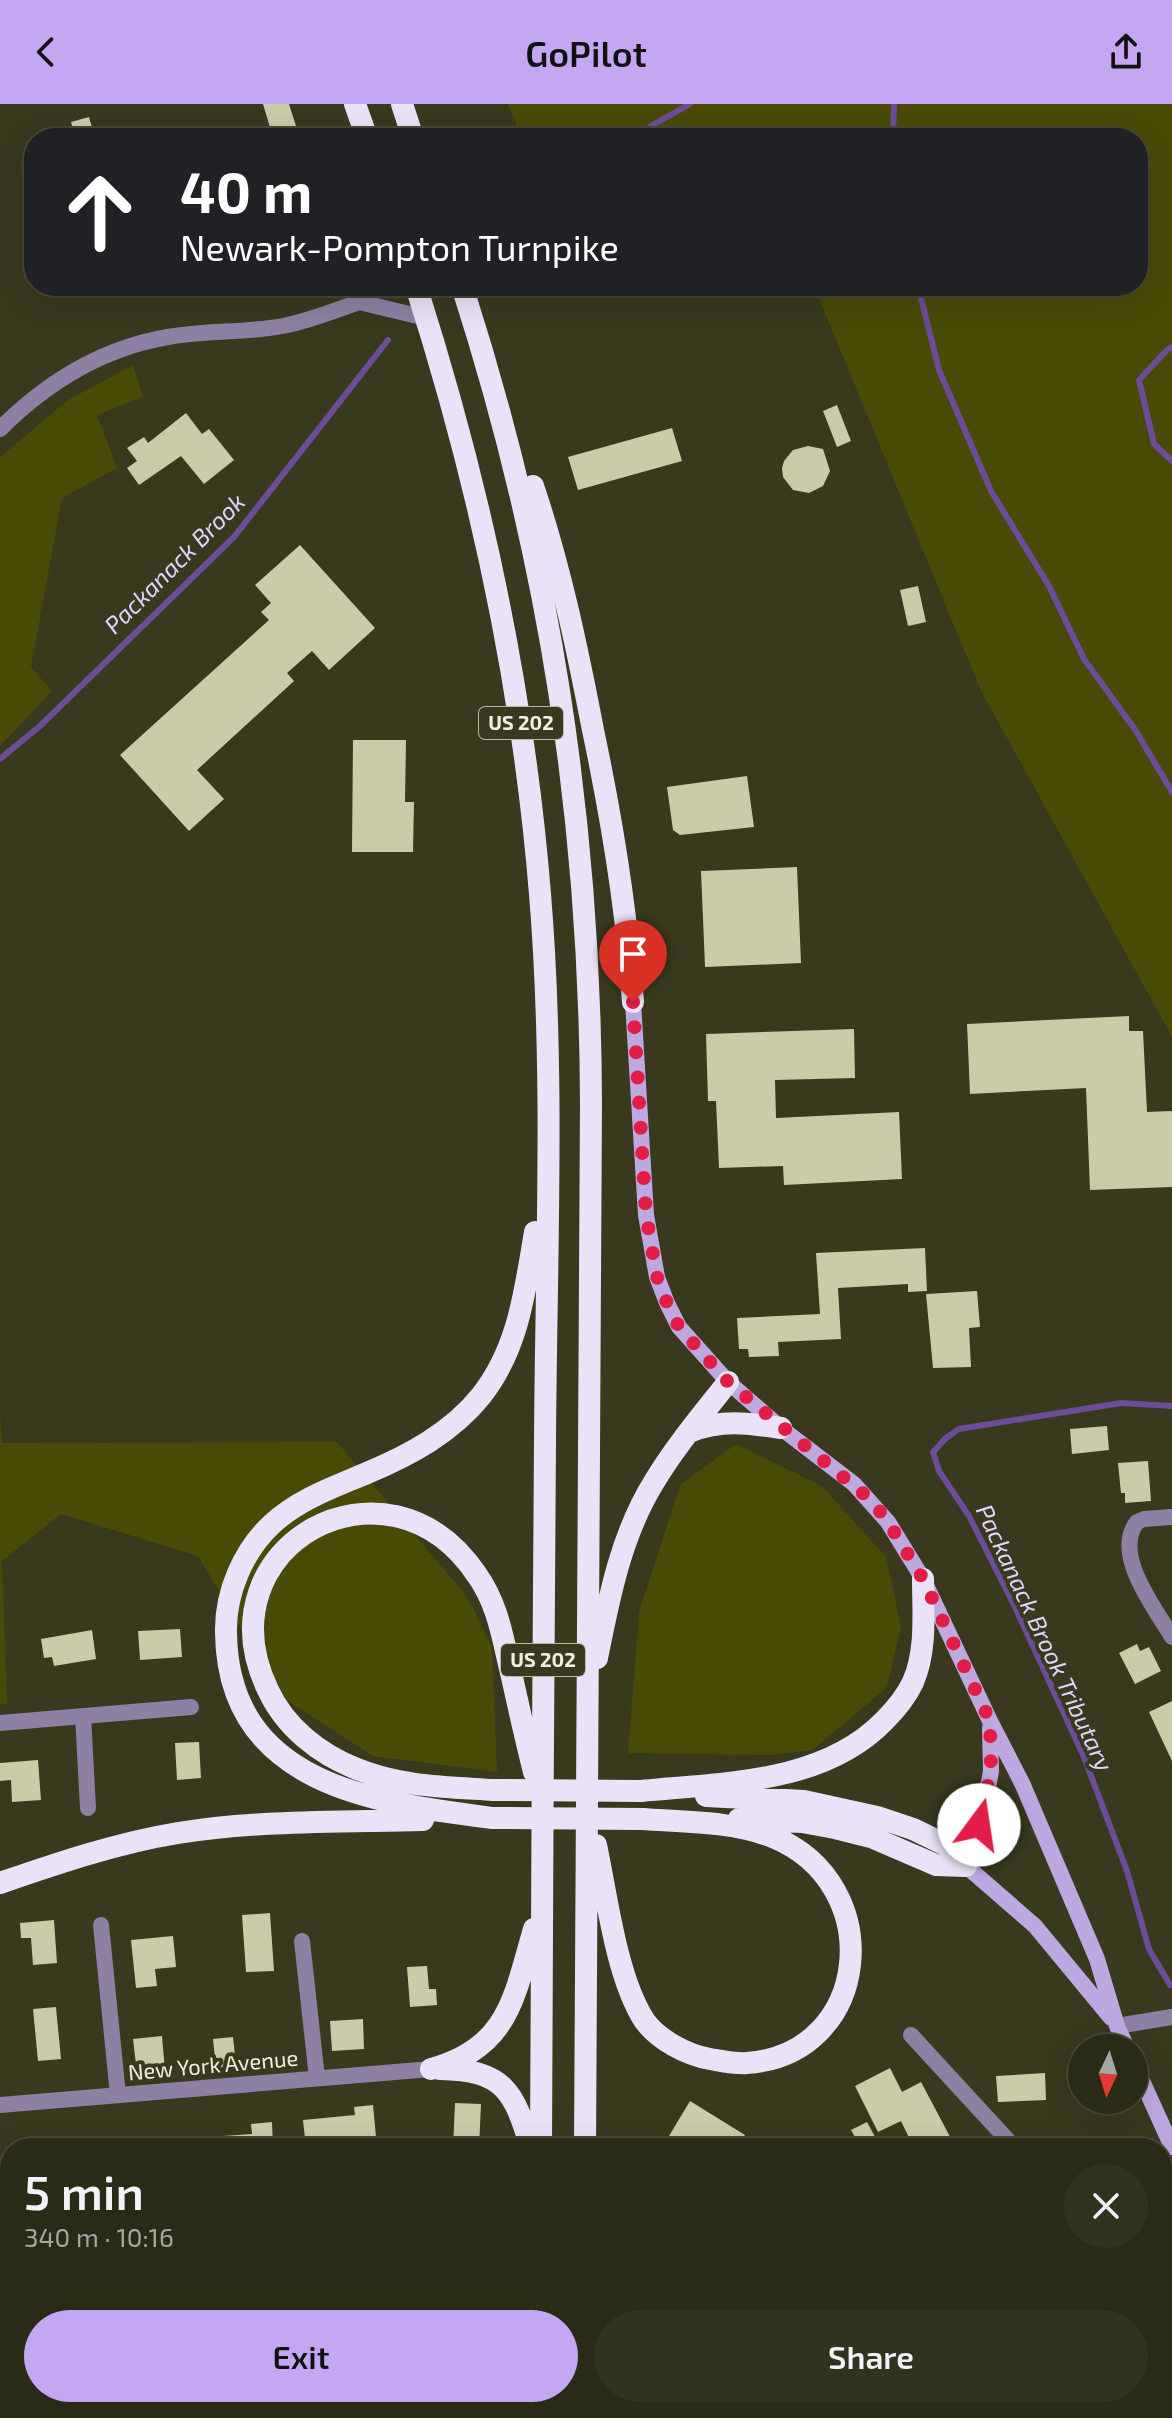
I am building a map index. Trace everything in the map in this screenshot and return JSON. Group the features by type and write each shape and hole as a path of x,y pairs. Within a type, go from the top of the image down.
{"highway":[{"path":"355,104 363,128"},
{"path":"402,104 410,128"},
{"name":"US 202","path":"419,296 464,445 492,561 524,748 538,871 544,964 546,1172 541,2138"},
{"name":"US 202","path":"465,296 520,486 549,620 570,757 584,894 591,1061 585,2138"},
{"path":"502,418 532,484 554,548 572,624 625,906 633,1002"},
{"path":"493,1818 382,1802 337,1787 297,1766 265,1740 243,1707 228,1658 226,1624 241,1568 254,1544 272,1524 306,1500 421,1447 453,1425 482,1395 505,1359 515,1335 546,1172"},
{"path":"587,1710 611,1591 629,1532 653,1483 728,1382"},
{"path":"688,1432 711,1423 732,1422 781,1428"},
{"path":"542,1803 496,1609 476,1572 438,1535 421,1524 385,1513 365,1512 334,1518 305,1533 282,1553 271,1568 256,1602 253,1644 261,1673 285,1719 313,1745 356,1769 410,1785 494,1790 641,1791 793,1800 841,1808 913,1829 946,1845 966,1866"},
{"path":"641,1791 777,1774 839,1755 871,1735 897,1708 914,1680 922,1647 923,1579"},
{"path":"587,1803 625,1976 644,2020 673,2044 698,2057 746,2063 778,2056 795,2048 825,2023 847,1987 851,1969 844,1903 827,1875 798,1850 774,1837 721,1824 642,1819"},
{"path":"0,1883 127,1843 223,1827 493,1818 802,1822 871,1837 936,1865 966,1866"},
{"path":"431,2069 471,2053 489,2038 504,2019 515,1997 542,1901"},
{"path":"431,2069 464,2071 497,2082 509,2092 517,2105 528,2138"}],"main road":[{"path":"633,1002 646,1215 657,1277 679,1327 728,1382 871,1500 888,1522 923,1579 1022,1783 1097,1959 1121,2034"},
{"path":"990,1721 991,1771 985,1804 966,1866 1035,1926 1117,2026"},
{"path":"1148,2094 1168,2138"}],"street":[{"path":"0,429 44,390 77,369 111,353 170,336 281,327 359,302 365,296"},
{"path":"359,302 426,318"},
{"path":"1172,1517 1137,1522 1131,1530 1129,1547 1132,1566 1172,1637"},
{"path":"0,1723 191,1707"},
{"path":"83,1716 88,1808"},
{"path":"101,1925 118,2095"},
{"path":"302,1941 317,2078"},
{"path":"1117,2026 1172,2017"},
{"path":"911,2035 1006,2138"},
{"name":"New York Avenue","path":"0,2105 431,2069"}],"shaded area":[{"path":"508,104 1172,104 1172,1037 981,691 818,296 1148,296 1148,128 516,128"},
{"path":"133,365 143,397 97,415 117,468 62,498 31,667 52,691 0,746 0,457 68,400"},
{"path":"0,1414 2,1443 337,1442 468,1598 492,1647 497,1772 373,1756 283,1698 198,1556 61,1514 2,1561 7,1704 0,1704"},
{"path":"736,1444 822,1486 886,1557 901,1626 887,1687 813,1750 771,1755 628,1753 639,1612 680,1485"}],"building":[{"path":"263,104 289,104 296,126 270,128"},
{"path":"89,117 92,128 73,128 71,122"},
{"path":"837,405 851,441 837,447 823,411"},
{"path":"186,413 202,434 209,429 234,460 204,484 181,456 139,485 127,468 137,461 127,448 144,437 148,443"},
{"path":"672,428 682,461 578,490 568,457"},
{"path":"808,446 823,449 830,471 823,486 809,493 793,490 783,477 782,468 793,450"},
{"path":"300,545 375,628 329,670 312,651 287,673 294,681 197,770 224,799 189,831 120,755 269,620 261,612 271,603 255,585"},
{"path":"918,586 926,622 908,626 900,590"},
{"path":"353,740 406,740 405,802 414,802 413,852 352,852"},
{"path":"747,776 754,827 680,835 673,830 667,787"},
{"path":"797,867 801,963 705,967 701,871"},
{"path":"1129,1016 1129,1031 1143,1031 1147,1112 1172,1111 1172,1187 1090,1190 1086,1088 970,1094 967,1024"},
{"path":"854,1029 855,1078 775,1080 776,1118 899,1112 902,1179 784,1185 783,1166 719,1168 716,1101 708,1101 706,1034"},
{"path":"925,1248 927,1291 908,1292 908,1284 838,1288 841,1339 778,1342 779,1356 749,1357 748,1349 739,1349 737,1318 820,1314 816,1253"},
{"path":"977,1291 980,1327 969,1328 971,1367 933,1368 926,1294"},
{"path":"1107,1426 1109,1450 1072,1454 1070,1429"},
{"path":"1148,1461 1151,1501 1125,1503 1118,1463"},
{"path":"180,1629 182,1657 140,1660 138,1631"},
{"path":"92,1630 96,1659 54,1666 52,1657 44,1658 41,1639"},
{"path":"1137,1644 1140,1651 1149,1647 1161,1671 1135,1684 1119,1653"},
{"path":"1172,1701 1172,1761 1149,1712"},
{"path":"199,1742 201,1778 177,1780 175,1743"},
{"path":"38,1760 41,1800 12,1802 11,1780 0,1781 0,1763"},
{"path":"270,1913 274,1971 246,1972 242,1915"},
{"path":"54,1920 57,1963 33,1965 31,1938 21,1938 20,1923"},
{"path":"173,1936 176,1967 155,1969 157,1986 136,1988 131,1940"},
{"path":"427,1966 429,1989 436,1989 437,2005 410,2007 407,1967"},
{"path":"56,2007 61,2059 38,2061 33,2009"},
{"path":"363,2019 364,2049 332,2051 330,2021"},
{"path":"162,2036 165,2071 137,2073 133,2039"},
{"path":"233,2037 236,2066 216,2068 213,2039"},
{"path":"890,2068 902,2092 921,2082 951,2138 909,2138 901,2121 878,2132 855,2086"},
{"path":"1045,2073 1046,2100 998,2102 996,2076"},
{"path":"690,2101 745,2135 743,2138 669,2136"},
{"path":"455,2103 481,2104 479,2138 453,2138"},
{"path":"373,2105 376,2138 305,2138 303,2120 355,2115 354,2107"},
{"path":"272,2122 273,2138 223,2138 252,2134 251,2124"},
{"path":"867,2122 876,2138 855,2138 851,2130"}],"waterway":[{"name":"Packanack Brook","path":"649,128 690,104"},
{"name":"Packanack Brook Tributary","path":"893,128 894,104"},
{"name":"Packanack Brook Tributary","path":"920,296 939,370 991,491 1049,586 1084,659 1136,731 1172,792"},
{"name":"Packanack Brook","path":"0,759 40,726 234,537 388,340"},
{"name":"Packanack Brook Tributary","path":"1172,347 1139,380 1154,444 1172,461"},
{"name":"Packanack Brook Tributary","path":"1170,1985 1149,1949 1127,1871 1084,1757 1014,1605 969,1516 939,1471 933,1452 959,1429 1121,1403 1172,1406"}],"route":[{"path":"633,1002 646,1215 657,1277 667,1303 679,1327 728,1382 871,1500 923,1579 990,1721 991,1771 979,1825"}]}
